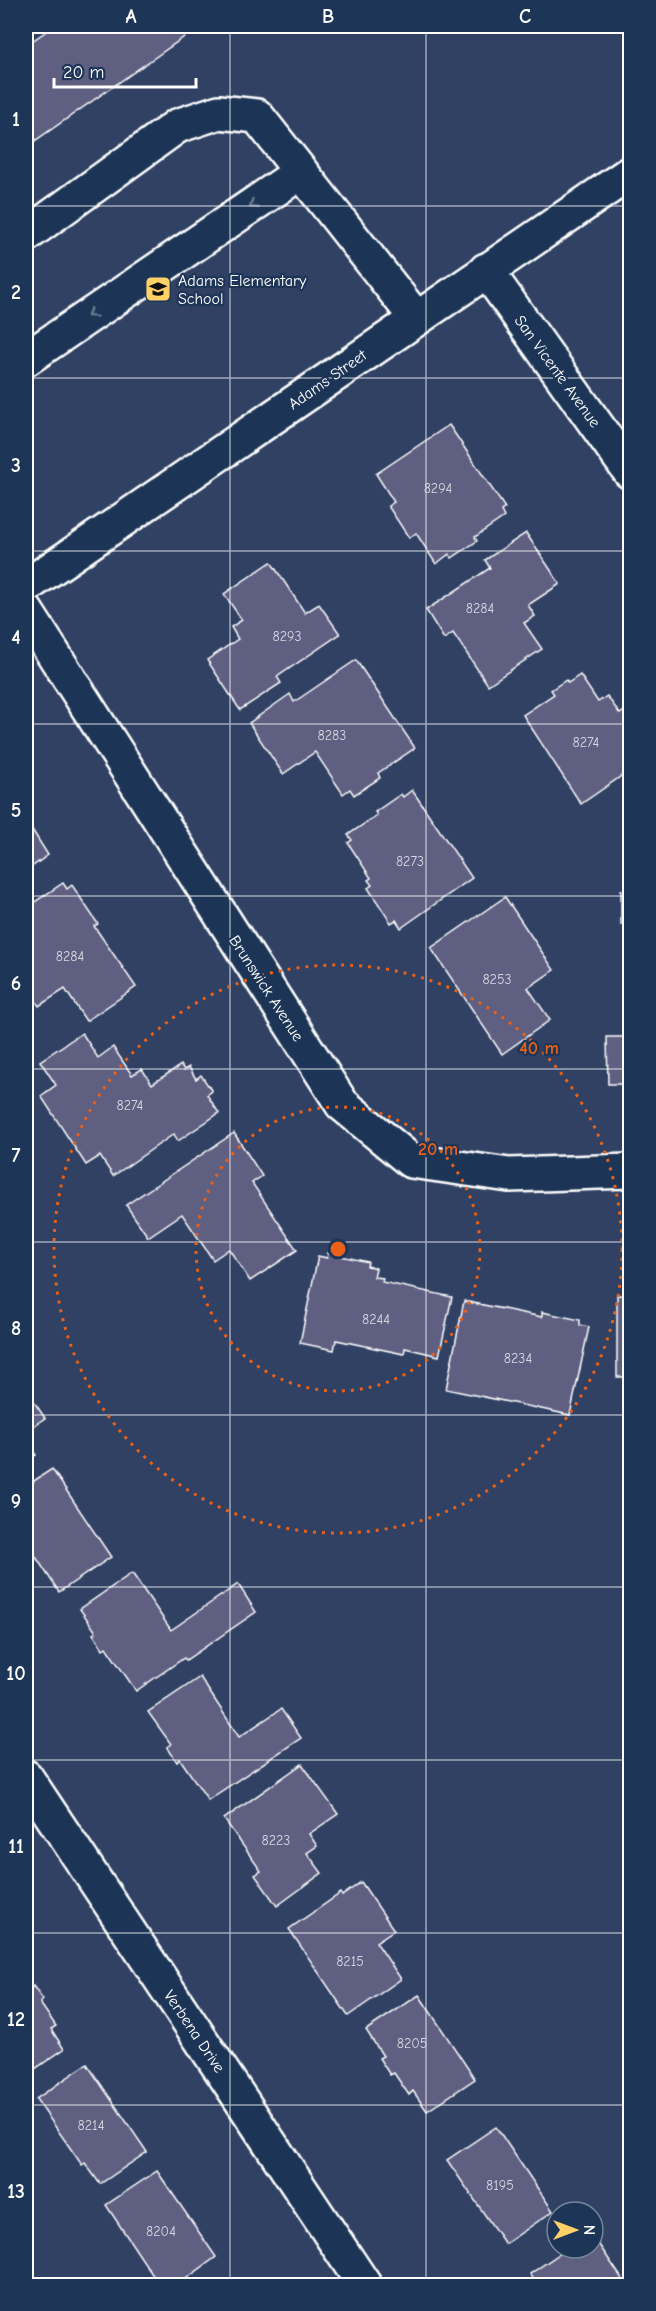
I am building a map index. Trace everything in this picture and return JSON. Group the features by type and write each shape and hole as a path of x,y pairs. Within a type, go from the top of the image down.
{"street":[{"path":"26,235 177,126 219,112 257,116 416,318"},
{"path":"26,359 301,172"},
{"name":"Adams Street","path":"26,586 630,173"},
{"name":"San Vicente Avenue","path":"486,270 630,472"},
{"name":"Brunswick Avenue","path":"26,611 342,1104 411,1161 509,1175 630,1172"},
{"name":"Verbena Drive","path":"26,1777 365,2286"}],"building":[{"path":"54,26 200,26 26,147 26,32 32,41"},
{"path":"449,425 505,508 501,511 504,517 475,537 477,541 452,558 449,554 436,564 416,533 409,538 388,506 394,502 376,474"},
{"path":"526,533 560,584 528,605 535,616 524,623 542,649 488,685 453,633 444,639 426,610 490,568 485,560"},
{"path":"271,562 305,613 319,604 340,634 277,677 281,683 240,710 207,660 238,639 231,627 242,620 224,594"},
{"path":"356,660 415,748 378,773 380,778 354,795 350,789 343,794 315,752 283,774 249,723 290,694 294,702"},
{"path":"580,675 598,702 607,696 620,714 630,707 630,770 581,804 523,715 554,694 551,690 566,680 568,683"},
{"path":"412,790 472,878 401,928 396,920 391,923 368,888 372,885 368,880 371,878 348,843 352,840 348,835 377,815 375,812 401,794 403,797"},
{"path":"26,820 48,855 26,871"},
{"path":"63,883 67,889 72,885 98,924 94,926 136,987 86,1021 65,989 39,1006 26,986 26,908"},
{"path":"621,890 630,890 630,924 621,924"},
{"path":"505,897 554,970 528,988 550,1020 502,1054 431,948"},
{"path":"82,1033 98,1058 113,1047 132,1075 142,1069 152,1084 181,1065 184,1070 189,1067 196,1079 201,1075 212,1091 207,1095 219,1113 178,1141 174,1134 113,1176 100,1156 86,1165 41,1096 56,1085 40,1061"},
{"path":"607,1037 630,1037 630,1084 608,1084"},
{"path":"234,1133 262,1176 252,1183 297,1250 250,1281 229,1249 213,1260 182,1214 148,1237 126,1205"},
{"path":"328,1253 368,1262 367,1266 376,1268 374,1277 383,1278 382,1282 452,1297 439,1356 405,1348 404,1354 336,1340 334,1350 300,1343 318,1256 327,1258"},
{"path":"625,1291 630,1291 630,1377 617,1377 617,1295 625,1295"},
{"path":"464,1301 542,1317 542,1312 580,1320 580,1325 589,1327 570,1415 446,1389"},
{"path":"26,1390 45,1418 26,1431"},
{"path":"26,1440 36,1455 26,1462"},
{"path":"52,1469 111,1557 59,1592 26,1542 26,1486"},
{"path":"132,1573 171,1630 238,1584 256,1612 136,1691 106,1647 103,1649 93,1634 96,1632 80,1609"},
{"path":"200,1677 239,1737 281,1709 301,1738 208,1800 180,1759 177,1762 167,1747 171,1744 148,1712"},
{"path":"302,1764 338,1814 309,1834 317,1846 307,1853 322,1873 277,1906 255,1875 261,1871 224,1819"},
{"path":"361,1882 394,1930 376,1942 401,1979 348,2016 289,1929"},
{"path":"26,1982 30,1989 33,1986 43,2000 40,2003 56,2026 51,2029 64,2049 26,2075"},
{"path":"419,1995 475,2079 427,2111 413,2091 409,2095 394,2073 390,2075 379,2058 383,2056 366,2030"},
{"path":"87,2064 147,2152 100,2184 85,2163 82,2165 36,2099"},
{"path":"496,2127 546,2200 545,2216 505,2244 447,2160"},
{"path":"157,2171 216,2257 176,2286 160,2286 106,2205"},
{"path":"605,2254 627,2286 538,2286 530,2274 550,2260 605,2260"}],"place":[{"name":"Adams Elementary School","path":"158,289"}]}
